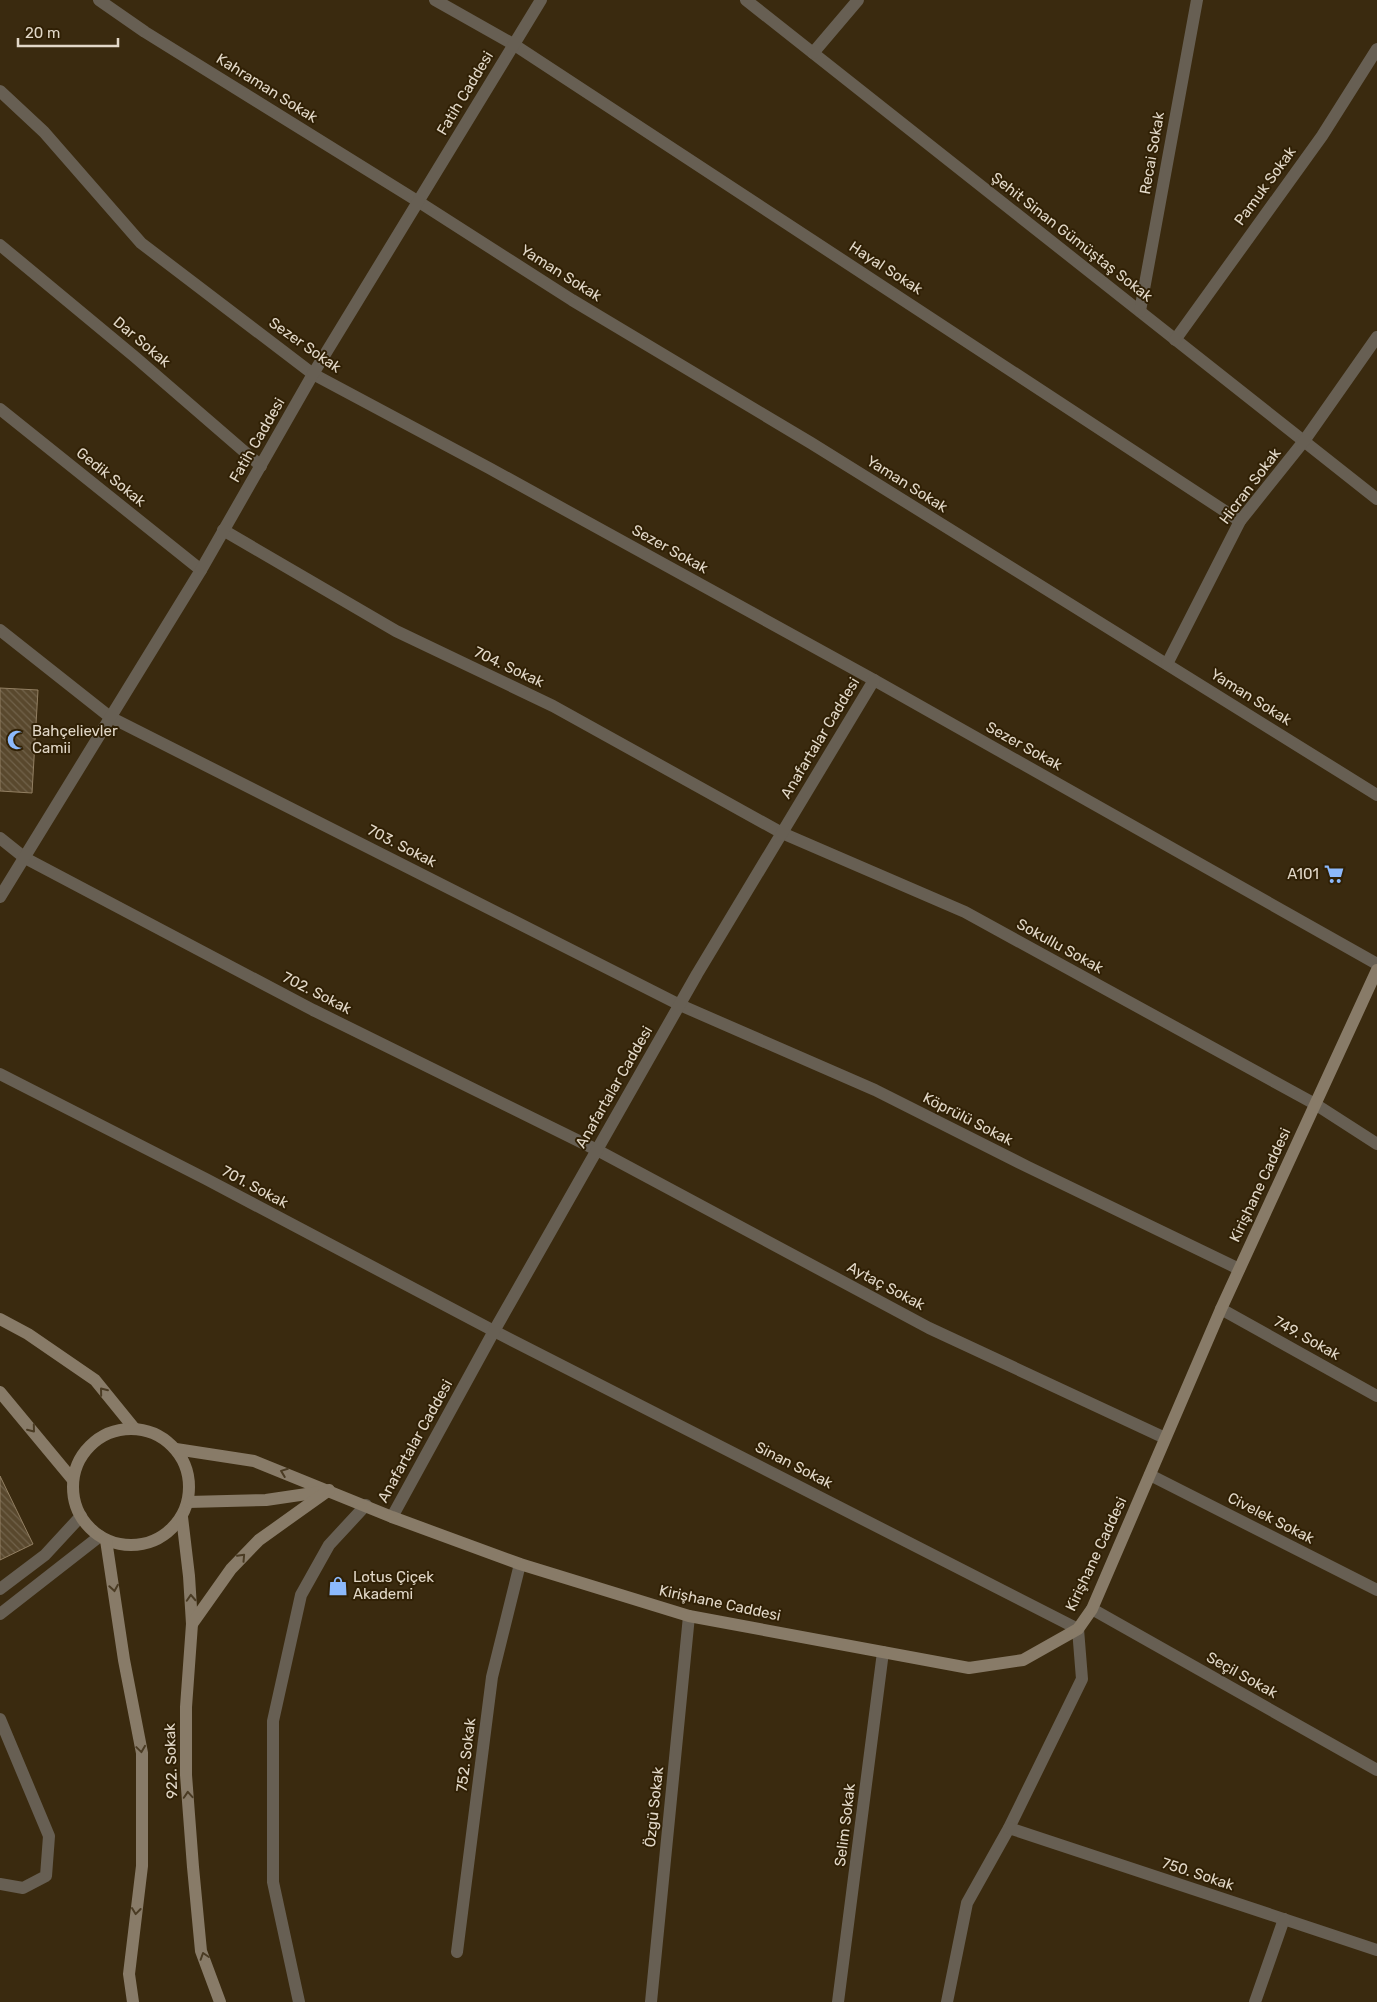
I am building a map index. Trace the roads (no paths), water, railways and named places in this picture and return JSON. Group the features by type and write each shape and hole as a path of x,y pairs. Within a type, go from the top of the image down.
{"street":[{"name":"Kahraman Sokak","path":"99,0 145,32 419,202"},
{"name":"Hayal Sokak","path":"435,0 513,44 1240,521"},
{"name":"Fatih Caddesi","path":"0,897 201,570 313,374 541,0"},
{"name":"Şehit Sinan Gümüştaş Sokak","path":"746,0 1377,498"},
{"path":"813,53 858,0"},
{"name":"Recai Sokak","path":"1140,311 1197,0"},
{"name":"Pamuk Sokak","path":"1175,340 1322,136 1377,49"},
{"name":"Sezer Sokak","path":"0,91 44,132 140,242 313,374 489,468 874,680 1377,964"},
{"name":"Yaman Sokak","path":"419,202 572,300 811,443 1377,795"},
{"name":"Dar Sokak","path":"0,245 136,357 261,466"},
{"name":"Hicran Sokak","path":"1167,664 1240,521 1304,441 1377,337"},
{"name":"Gedik Sokak","path":"0,409 201,570"},
{"name":"704. Sokak","path":"223,530 396,631 553,706 782,833"},
{"name":"703. Sokak","path":"0,630 110,717 680,1005"},
{"name":"Anafartalar Caddesi","path":"392,1517 494,1331 680,1005 874,680"},
{"name":"Sokullu Sokak","path":"782,833 965,912 1315,1104 1377,1144"},
{"name":"702. Sokak","path":"0,838 25,858 313,1010 597,1150"},
{"name":"Kirişhane Caddesi","path":"176,1449 254,1461 392,1517 520,1564 689,1616 969,1668 1023,1660 1078,1628 1092,1609 1221,1309 1377,970"},
{"name":"Köprülü Sokak","path":"680,1005 875,1090 1028,1167 1239,1269"},
{"name":"701. Sokak","path":"0,1074 206,1179 494,1331"},
{"name":"Aytaç Sokak","path":"597,1150 930,1328 1165,1438"},
{"name":"749. Sokak","path":"1221,1309 1377,1396"},
{"path":"0,1319 28,1334 94,1380 134,1428"},
{"name":"Sinan Sokak","path":"494,1331 1078,1628"},
{"path":"0,1392 73,1480"},
{"path":"134,1428 150,1431 164,1438 176,1449 184,1460 190,1488 188,1502 182,1516 171,1530 157,1540 140,1545 123,1545 103,1538 89,1528 80,1516 76,1505 73,1480 78,1463 87,1448 101,1437 117,1430 134,1428"},
{"name":"Civelek Sokak","path":"1150,1475 1377,1590"},
{"path":"188,1502 266,1500 329,1490"},
{"path":"192,1624 230,1570 258,1540 329,1490"},
{"path":"299,2002 273,1882 273,1721 301,1595 329,1545 366,1505"},
{"path":"0,1589 45,1555 80,1516"},
{"name":"922. Sokak","path":"182,1516 192,1624 186,1707 186,1775 193,1867 201,1951 220,2002"},
{"path":"0,1614 103,1538"},
{"name":"922. Sokak","path":"103,1538 142,1753 142,1866 129,1974 133,2002"},
{"name":"752. Sokak","path":"458,1952 492,1677 520,1564"},
{"name":"Seçil Sokak","path":"1092,1609 1377,1770"},
{"name":"Özgü Sokak","path":"651,2002 689,1616"},
{"path":"947,2002 967,1903 1009,1828 1082,1679 1078,1628"},
{"name":"Selim Sokak","path":"838,2002 883,1652"},
{"path":"0,1719 49,1836 46,1876 23,1888 0,1884"},
{"name":"750. Sokak","path":"1009,1828 1377,1950"},
{"path":"1255,2002 1284,1920"}],"place":[{"name":"Bahçelievler Camii","path":"17,740"},
{"name":"A101","path":"1334,874"},
{"name":"Lotus Çiçek Akademi","path":"338,1586"}]}
